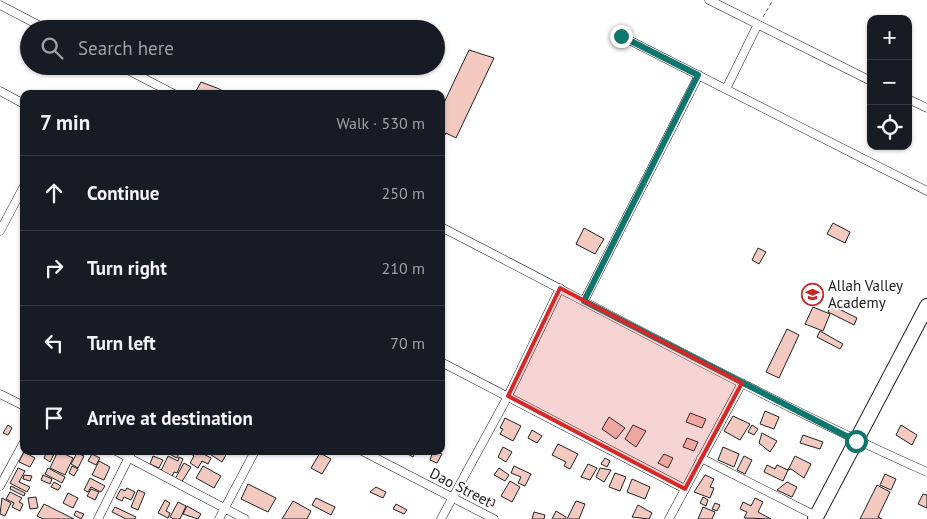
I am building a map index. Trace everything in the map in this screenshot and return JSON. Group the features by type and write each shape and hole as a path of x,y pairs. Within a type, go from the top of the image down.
{"highway":[{"path":"818,518 856,441 922,326 927,306"}],"street":[{"path":"709,0 757,26 867,79"},
{"path":"0,5 29,20"},
{"path":"726,89 757,26"},
{"path":"621,36 927,191"},
{"path":"137,75 166,90"},
{"path":"584,301 698,75"},
{"path":"0,91 20,102"},
{"path":"912,101 927,108"},
{"path":"0,231 20,194"},
{"path":"445,229 856,441 927,472"},
{"path":"441,519 508,396 560,288"},
{"path":"445,364 685,489"},
{"path":"669,519 742,383"},
{"path":"0,394 20,404"},
{"path":"0,486 20,449"},
{"path":"98,519 130,455"},
{"path":"132,455 245,519"},
{"path":"219,519 253,455"},
{"name":"Dao Street","path":"370,455 494,519"},
{"path":"701,458 818,518"}],"path":[{"path":"757,26 773,0"}],"highlighted area":[{"path":"560,288 742,383 685,489 508,396"}],"building":[{"path":"469,50 494,58 456,138 446,133 445,134 445,101"},
{"path":"201,82 221,90 197,90"},
{"path":"833,223 850,232 845,243 827,234"},
{"path":"584,228 604,239 595,254 576,244"},
{"path":"758,248 766,252 759,264 752,260"},
{"path":"831,305 857,318 854,325 828,312"},
{"path":"813,307 830,314 823,331 805,324"},
{"path":"787,329 799,335 779,378 766,372"},
{"path":"820,331 843,344 840,349 817,337"},
{"path":"765,411 779,417 774,429 760,424"},
{"path":"690,413 706,419 702,428 686,422"},
{"path":"733,416 750,424 740,440 724,431"},
{"path":"609,417 625,428 616,439 602,429"},
{"path":"505,418 521,426 513,441 500,434 503,429 500,428"},
{"path":"8,425 12,428 8,435 3,433"},
{"path":"633,425 646,431 636,447 625,439"},
{"path":"752,425 758,429 754,435 748,432"},
{"path":"901,425 917,435 912,445 896,435"},
{"path":"532,430 542,436 537,443 528,438"},
{"path":"762,433 777,441 770,452 759,443"},
{"path":"803,435 823,442 820,449 800,443"},
{"path":"687,438 698,442 694,451 683,447"},
{"path":"558,444 578,454 570,469 564,466 566,462 552,455"},
{"path":"503,447 512,452 506,462 498,457"},
{"path":"723,447 739,454 734,467 718,460"},
{"path":"664,454 673,458 668,468 658,463"},
{"path":"22,455 30,455 35,458 30,467 19,462"},
{"path":"45,455 54,455 50,462 44,458"},
{"path":"56,455 67,455 73,458 65,475 50,468"},
{"path":"76,455 84,456 78,468 71,464"},
{"path":"91,455 100,458 96,465 88,461"},
{"path":"192,455 205,455 211,458 208,464 202,461 198,468 190,463 194,456"},
{"path":"211,455 226,455 222,462"},
{"path":"319,455 324,455 331,459 322,474 311,468"},
{"path":"432,455 441,455 437,463 430,460"},
{"path":"153,456 163,460 159,468 150,464"},
{"path":"168,456 178,461 179,457 183,459 177,473 174,472 171,479 160,473"},
{"path":"744,456 752,460 745,474 737,470"},
{"path":"795,456 811,464 804,478 791,469 788,470"},
{"path":"605,458 610,461 607,467 601,464"},
{"path":"99,461 110,467 104,480 92,475"},
{"path":"184,463 191,467 181,483 175,479"},
{"path":"588,464 597,468 590,480 581,477"},
{"path":"767,465 775,469 777,465 788,470 783,481 764,472"},
{"path":"72,466 78,469 74,476 69,473"},
{"path":"203,466 221,476 214,488 196,478"},
{"path":"514,466 531,474 525,486 518,483 521,477 511,473"},
{"path":"18,468 25,471 19,482 30,487 27,492 10,483"},
{"path":"48,468 65,477 62,483 45,474"},
{"path":"499,468 509,475 505,481 494,475"},
{"path":"600,468 611,470 604,482 596,477"},
{"path":"615,473 626,477 620,491 609,487"},
{"path":"885,474 896,479 891,490 880,485"},
{"path":"24,475 32,476 30,481 23,479"},
{"path":"43,475 52,479 50,484 41,480"},
{"path":"705,475 714,479 710,487 714,488 710,498 694,492"},
{"path":"90,478 105,486 101,492 91,487 88,492 84,490"},
{"path":"632,479 650,487 645,499 627,492"},
{"path":"510,481 520,487 512,502 501,496"},
{"path":"54,482 61,486 58,490 51,487"},
{"path":"787,482 797,487 792,497 777,490"},
{"path":"248,484 276,498 268,512 241,499"},
{"path":"877,485 890,492 878,517 882,519 860,519"},
{"path":"11,486 25,493 24,496 10,489"},
{"path":"376,487 386,492 383,498 370,492"},
{"path":"127,488 135,492 131,500 124,497 122,501 116,498 121,489 125,491"},
{"path":"91,489 99,492 95,500 87,496"},
{"path":"138,490 145,493 138,510 131,507"},
{"path":"10,492 22,498 19,502 23,504 20,511 12,507 14,503 6,499"},
{"path":"68,493 78,498 73,508 63,503"},
{"path":"923,494 927,495 927,508 918,504"},
{"path":"36,497 38,508 30,509 28,498"},
{"path":"703,497 708,500 706,506 700,503"},
{"path":"2,498 11,503 5,516 0,514"},
{"path":"316,498 335,507 331,515 312,505"},
{"path":"490,498 495,500 493,506 488,504"},
{"path":"755,498 763,502 758,512 771,519 744,518 747,512 740,509 743,502 751,506"},
{"path":"165,500 170,503 166,511 170,513 168,518 158,513"},
{"path":"293,501 311,511 307,519 282,519"},
{"path":"576,501 585,504 579,519 567,519"},
{"path":"178,502 186,506 180,519 174,519 170,517"},
{"path":"715,503 720,505 717,511 712,509"},
{"path":"44,504 74,519 43,519 37,516"},
{"path":"396,504 407,510 404,514 393,509"},
{"path":"638,505 652,513 649,519 632,517"},
{"path":"187,506 201,514 198,519 183,514"},
{"path":"115,507 136,517 135,519 126,519 112,512"},
{"path":"703,507 715,512 712,519 698,519"},
{"path":"76,511 84,514 81,519 74,515"},
{"path":"556,511 566,517 565,519 552,519"},
{"path":"534,512 545,515 544,519 532,519"}],"place":[{"name":"Allah Valley Academy","path":"812,294"}],"route":[{"path":"621,36 698,75 584,301 856,441"}]}
